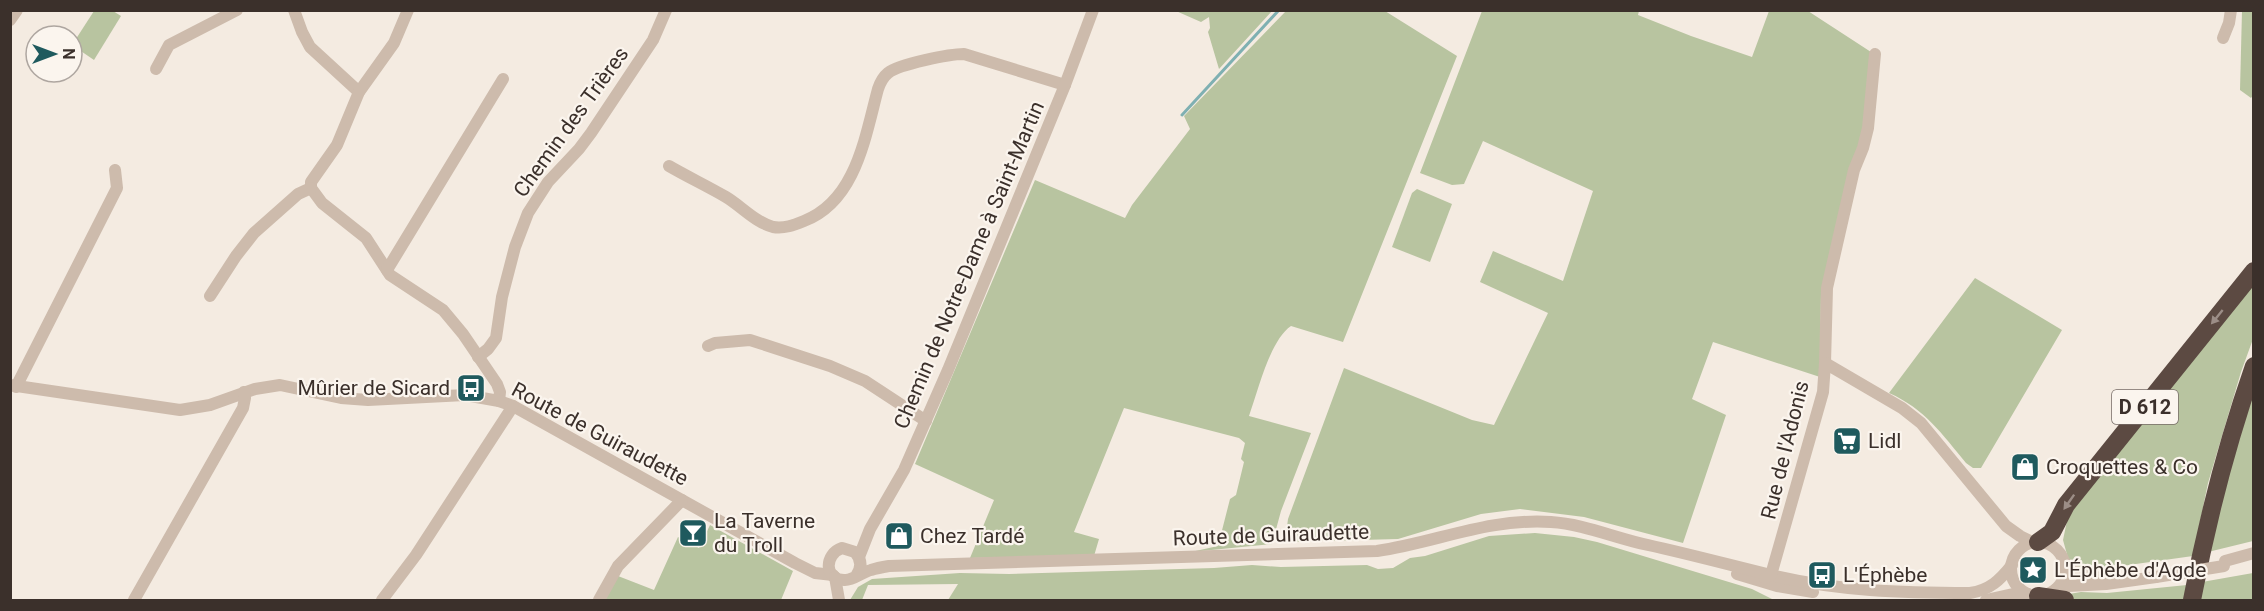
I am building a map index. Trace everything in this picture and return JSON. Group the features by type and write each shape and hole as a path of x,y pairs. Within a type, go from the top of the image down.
{"highway":[{"name":"D 612","path":"2036,543 2052,532 2066,505 2253,271"},
{"path":"2192,600 2211,507 2229,440 2253,366"}],"street":[{"path":"10,20 17,10"},
{"path":"156,69 169,45 237,10"},
{"path":"294,10 310,47 359,92"},
{"path":"408,10 394,43 359,92 337,145 311,182 311,188 322,203 366,238 390,275 442,310 497,384 501,392 499,400"},
{"name":"Chemin des Trières","path":"478,357 496,338 502,297 515,247 528,213 548,182 579,149 598,123 653,40 666,10"},
{"name":"Chemin de Notre-Dame à Saint-Martin","path":"856,555 904,470 926,421 1065,85 1093,10"},
{"path":"2223,38 2231,10"},
{"path":"669,166 725,197 770,226 783,228 825,210 841,190 855,168 860,155 878,89 883,79 892,70 951,55 964,54 1065,85"},
{"path":"1825,363 1827,288 1854,170 1868,128 1875,54"},
{"path":"387,270 503,79"},
{"path":"13,386 117,188 115,170"},
{"path":"210,296 254,233 298,194 311,188"},
{"path":"708,346 715,343 750,340 830,366 865,381 926,421"},
{"name":"Rue de l'Adonis","path":"1771,575 1823,392 1825,363 1916,418 2006,526 2036,543"},
{"name":"Route de Guiraudette","path":"13,386 180,410 210,405 243,392 280,386 350,398 465,395 499,400 803,567 815,573 834,576"},
{"path":"134,600 243,408 245,398 243,392"},
{"path":"382,600 416,555 513,406"},
{"path":"599,600 618,566 682,500"},
{"name":"Route de Guiraudette","path":"853,578 870,570 889,566 1366,552 1399,548 1482,526 1528,521 1574,525 1771,575 1806,583 1847,588 1899,592 1970,593 1992,586 2014,560"},
{"name":"Rue de l'Adonis","path":"2006,526 2014,560"},
{"path":"2047,595 2015,582 2014,560 2020,550 2036,543 2055,548 2064,562 2079,573 2092,577 2116,578 2157,574"},
{"name":"Route de Guiraudette","path":"1647,545 1665,553 1777,586 1898,600"},
{"path":"803,567 817,567 829,562 836,551 842,548 856,555 861,567 843,590 840,600"},
{"name":"Route de Guiraudette","path":"1665,553 1767,578 1771,575"},
{"path":"2224,564 2253,553"},
{"name":"Route de Guiraudette","path":"856,555 889,566"},
{"path":"829,562 840,600"},
{"path":"2047,595 2064,577 2064,562"},
{"path":"1986,600 2013,594 2047,595 2069,586 2106,584 2224,564 2253,563"},
{"path":"834,576 842,580 853,578"}],"green space":[{"path":"94,11 113,11 121,16 94,60 84,53 84,26"},
{"path":"1176,11 1272,11 1219,69 1208,32 1209,17 1201,22"},
{"path":"1286,11 1385,11 1457,56 1343,342 1291,326 1277,342 1266,367 1249,416 1311,433 1281,511 1272,544 1191,552 1218,546 1230,499 1236,495 1244,462 1241,459 1245,443 1239,438 1124,408 1074,532 1099,539 1094,556 970,558 994,500 915,464 1035,180 1125,218 1132,205 1190,129 1184,116"},
{"path":"1482,11 1639,11 1638,15 1752,57 1769,11 1808,11 1871,52 1864,138 1821,294 1820,377 1713,342 1692,399 1726,415 1683,543 1584,517 1520,509 1481,514 1398,539 1285,542 1288,519 1344,368 1472,420 1494,425 1548,313 1480,282 1493,251 1563,281 1593,191 1483,141 1464,184 1452,185 1420,173"},
{"path":"2242,11 2253,11 2254,94 2251,98 2240,90"},
{"path":"1417,189 1452,204 1430,262 1392,247 1412,193"},
{"path":"1975,278 2062,330 1981,468 1973,468 1966,463 1941,432 1923,415 1902,399 1889,393"},
{"path":"2253,278 2253,339 2208,483 2193,556 2100,569 2080,567 2068,558 2063,540 2068,516"},
{"path":"2253,381 2253,541 2208,552"},
{"path":"710,525 793,571 781,600 603,600 618,576 654,590 678,537 699,548"},
{"path":"1535,533 1597,542 1752,589 1774,600 948,600 958,584 868,585 862,600 850,600 858,587 872,579 960,573 1009,574 1252,565 1281,567 1367,565 1378,569 1393,568 1410,558 1425,556 1489,536"},
{"path":"2253,573 2253,600 2199,600 2202,582"},
{"path":"2187,585 2185,600 2073,600 2063,595 2081,592 2107,593"}],"waterway":[{"path":"1182,115 1279,10"}],"place":[{"name":"Mûrier de Sicard","path":"471,388"},
{"name":"Lidl","path":"1847,441"},
{"name":"Croquettes & Co","path":"2025,467"},
{"name":"La Taverne du Troll","path":"693,533"},
{"name":"Chez Tardé","path":"899,536"},
{"name":"L'Éphèbe d'Agde","path":"2033,570"},
{"name":"L'Éphèbe","path":"1822,575"}]}
